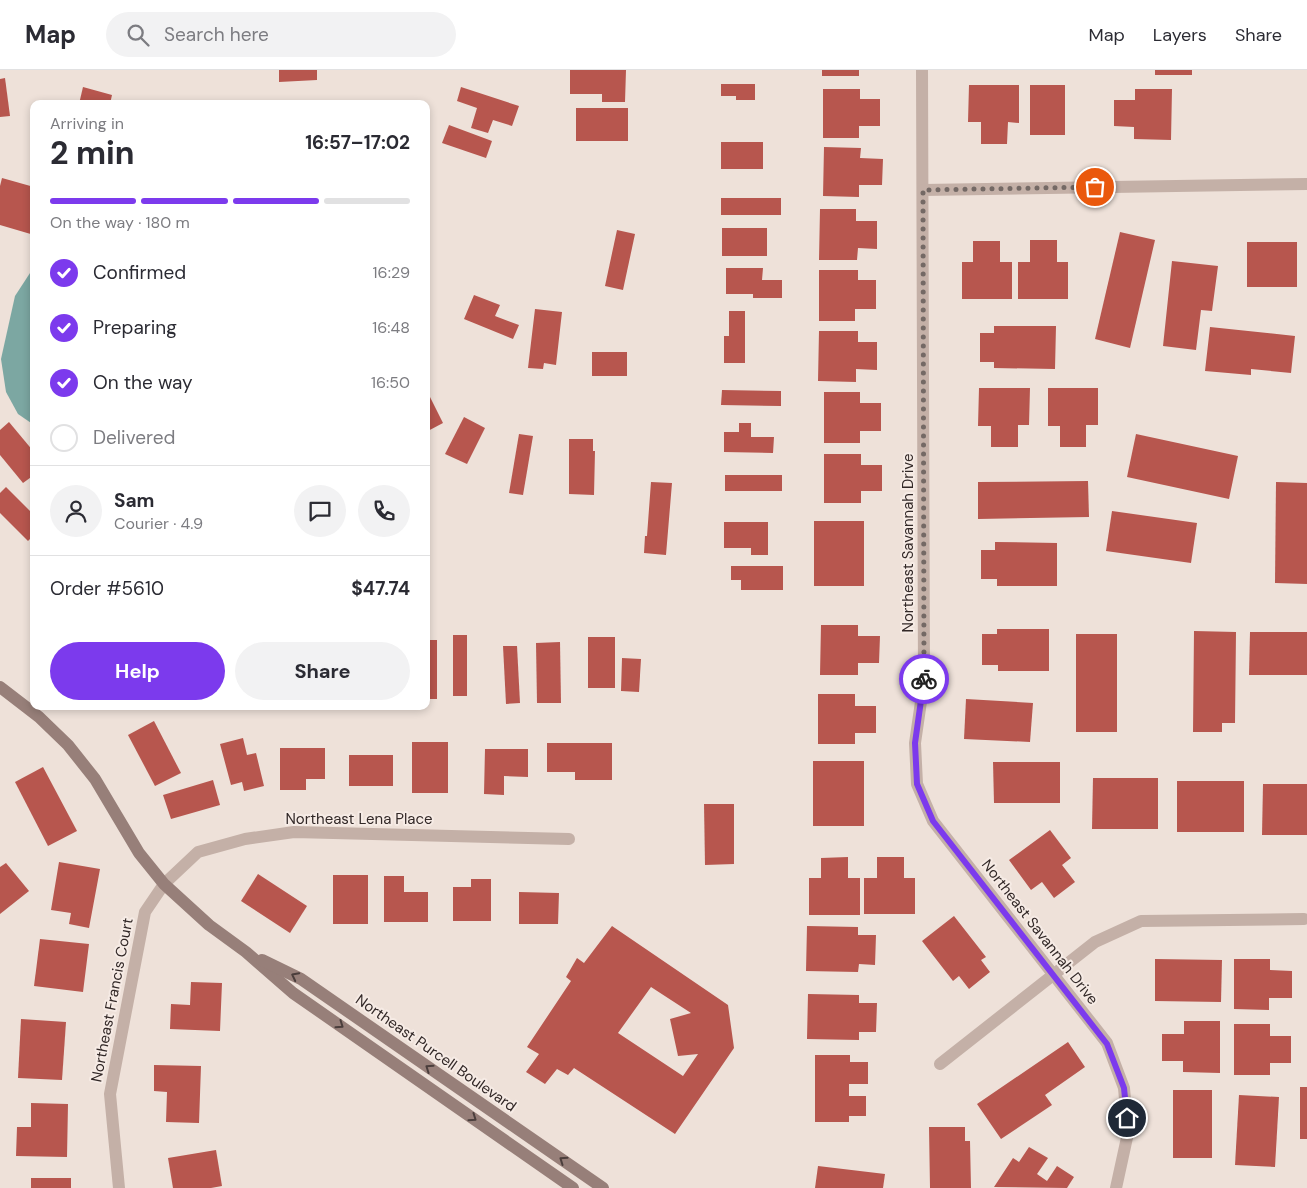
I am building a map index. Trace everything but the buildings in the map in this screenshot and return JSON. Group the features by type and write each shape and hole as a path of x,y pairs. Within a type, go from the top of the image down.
{"street":[{"name":"Northeast Savannah Drive","path":"922,70 924,682 915,743 917,784 933,821 1107,1044 1124,1088 1128,1133 1116,1188"},
{"path":"923,190 1307,184"},
{"name":"Northeast Purcell Boulevard","path":"0,687 39,717 68,745 95,779 138,853 164,884 209,925 246,952 293,993 573,1188"},
{"name":"Northeast Lena Place","path":"164,884 198,852 245,838 294,832 569,838"},
{"name":"Northeast Francis Court","path":"120,1188 110,1094 145,912 164,884"},
{"path":"940,1064 1095,942 1141,921 1304,919"},
{"name":"Northeast Purcell Boulevard","path":"246,952 301,979 603,1188"}],"water":[{"path":"30,273 30,422 18,414 6,392 1,359 15,296"}],"way so far":[{"path":"924,679 923,190 1095,187"}],"route":[{"path":"924,679 915,743 917,784 933,821 1107,1044 1124,1088 1127,1118"}]}
